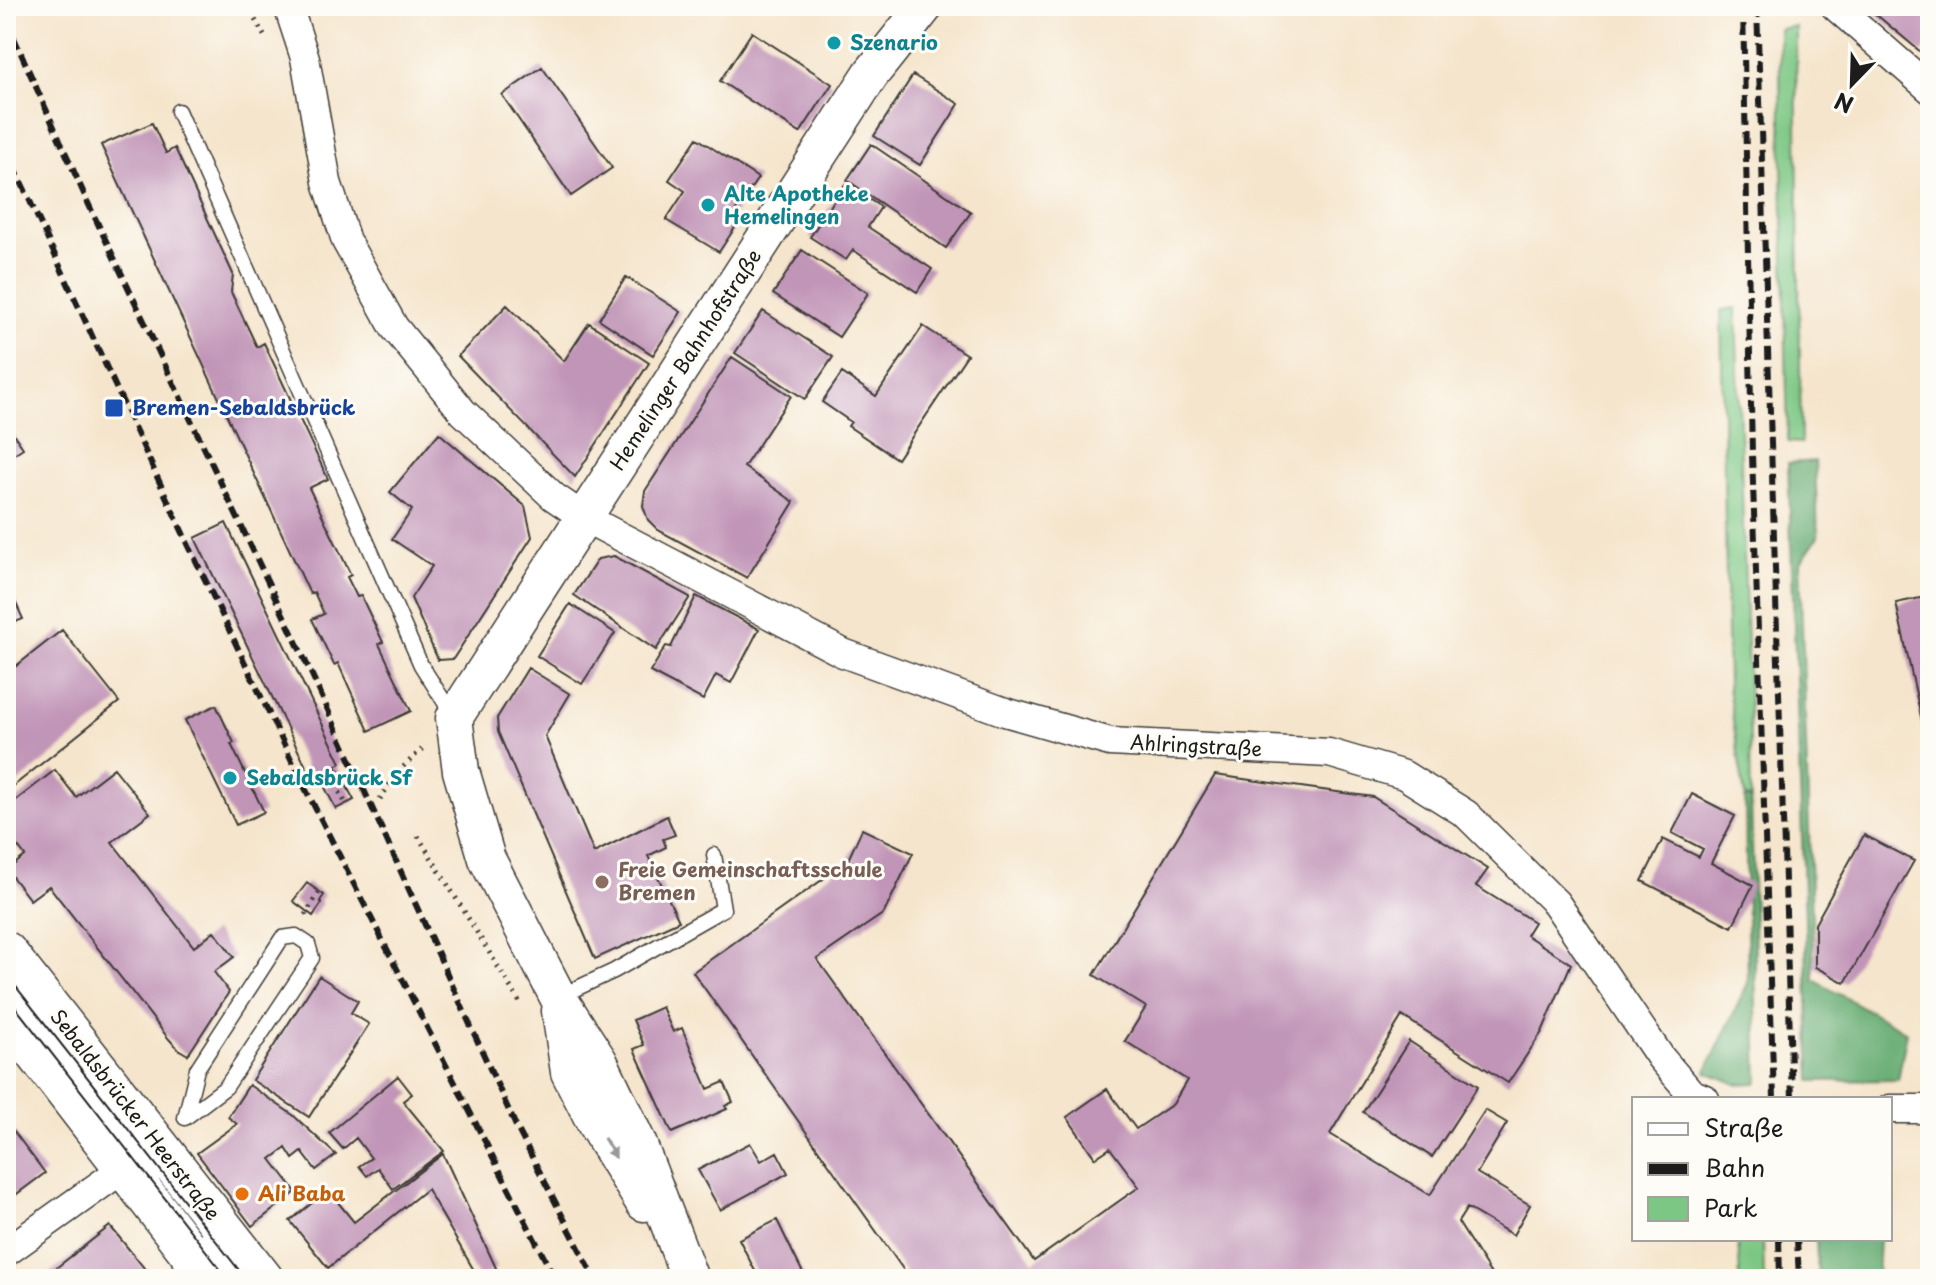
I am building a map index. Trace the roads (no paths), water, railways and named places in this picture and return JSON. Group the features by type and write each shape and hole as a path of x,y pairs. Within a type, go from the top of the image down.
{"main road":[{"name":"Sebaldsbrücker Heerstraße","path":"6,952 173,1146 263,1279"},
{"name":"Sebaldsbrücker Heerstraße","path":"20,1017 124,1168 210,1279"}],"street":[{"name":"Ahlringstraße","path":"288,6 305,58 327,182 346,241 394,327 463,412 554,497 585,518 843,653 1005,712 1110,742 1329,753 1404,775 1466,814 1556,903 1661,1058 1691,1093 1700,1097"},
{"path":"1835,6 1930,89"},
{"name":"Hemelinger Bahnhofstraße","path":"454,718 912,12"},
{"path":"454,718 461,771 487,859 558,997 569,1072 633,1187 684,1264"},
{"path":"1892,1109 1930,1109"},
{"path":"6,1252 124,1168"}],"lane":[{"path":"178,111 421,665 454,718"},
{"path":"558,997 614,971 723,909 714,855"},
{"path":"296,936 302,939 308,944 312,958 226,1087 173,1146 197,1069 282,938 296,936"},
{"path":"6,985 20,1017"},
{"path":"118,1127 173,1146"},
{"path":"200,1230 237,1279"}],"tram line":[{"path":"6,974 246,1279"},
{"path":"6,995 228,1279"}],"railway":[{"path":"1743,6 1752,454 1774,1097"},
{"path":"1757,6 1792,1097"},
{"path":"6,20 89,205 312,675 515,1124 595,1279"},
{"path":"6,149 188,544 303,784 555,1279"},
{"path":"1779,1241 1780,1279"},
{"path":"1797,1241 1799,1279"}],"place":[{"name":"Szenario","path":"834,43"},
{"name":"Alte Apotheke Hemelingen","path":"708,205"},
{"name":"Bremen-Sebaldsbrück","path":"114,408"},
{"name":"Sebaldsbrück Sf","path":"230,778"},
{"name":"Freie Gemeinschaftsschule Bremen","path":"602,882"},
{"name":"Ali Baba","path":"242,1194"}]}
